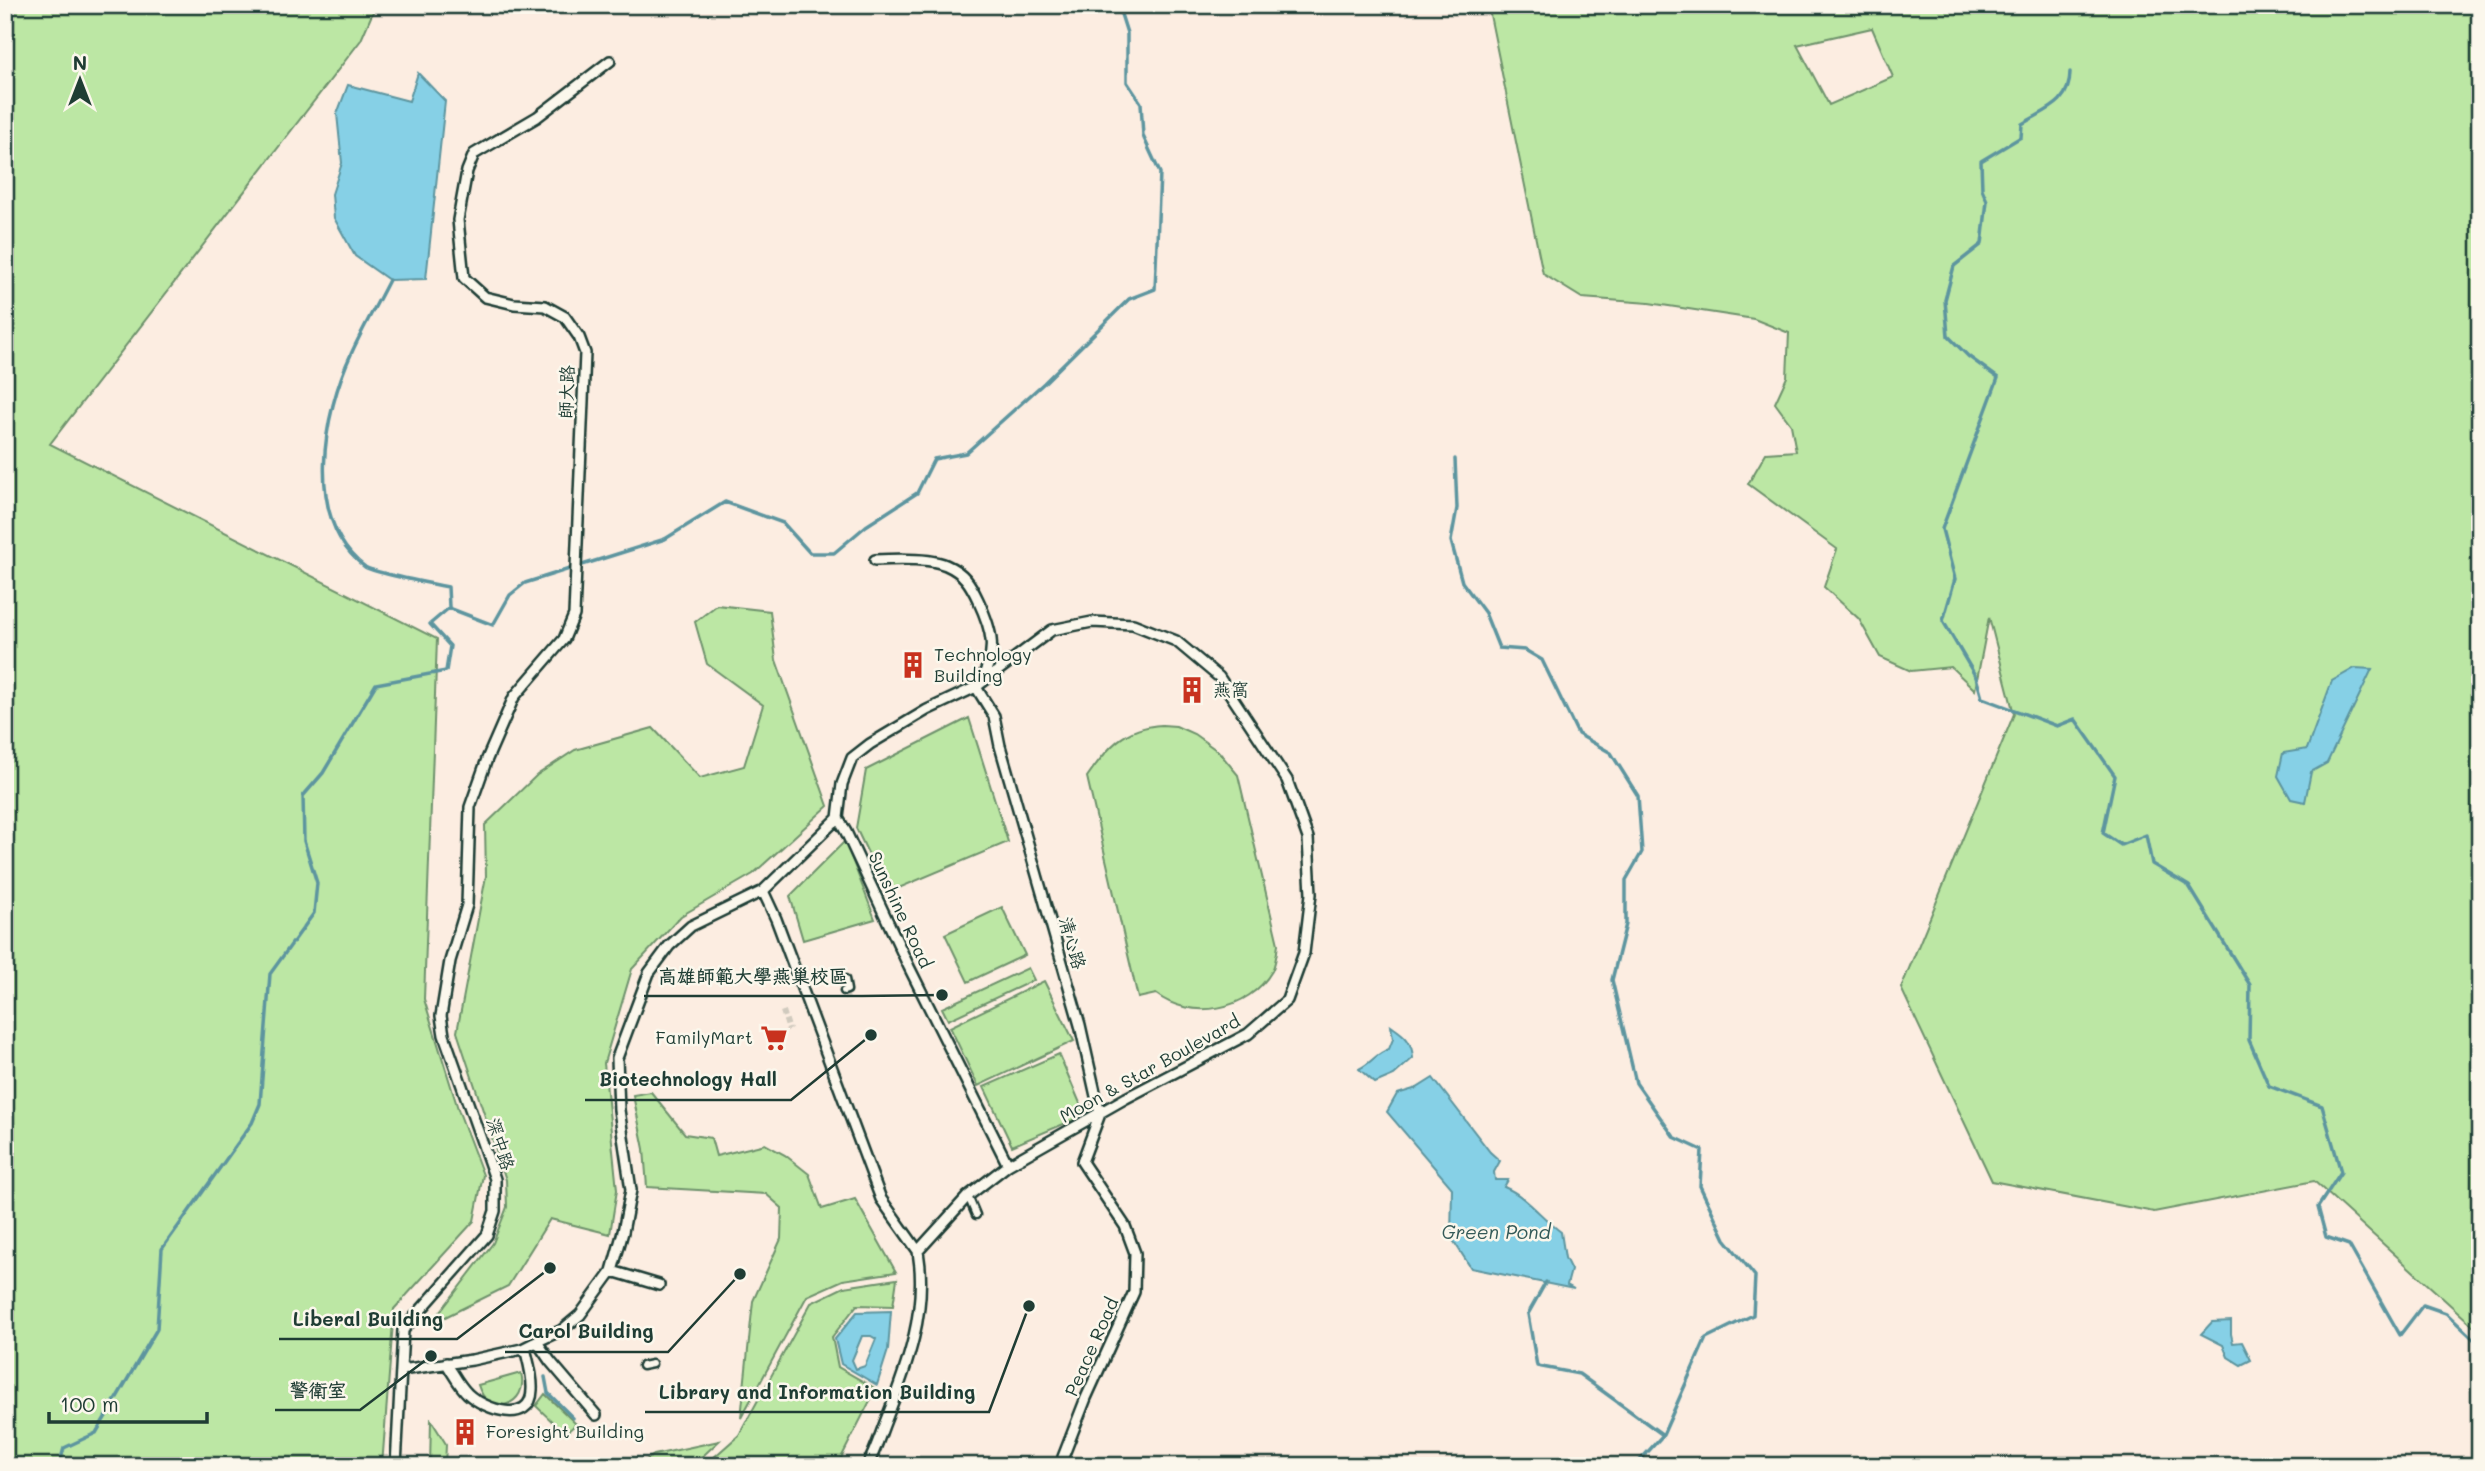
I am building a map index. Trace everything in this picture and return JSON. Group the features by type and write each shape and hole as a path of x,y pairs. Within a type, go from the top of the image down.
{"street":[{"name":"師大路","path":"470,807 514,697 564,639 573,615 585,353 579,337 565,317 545,306 514,304 485,297 464,278 458,220 467,171 474,154 537,117 610,61"},
{"path":"875,560 944,564 967,578 991,628 991,652 987,671 976,687"},
{"name":"Moon & Star Boulevard","path":"838,818 842,784 852,758 870,744 927,710 976,687 1052,630 1092,622 1133,624 1176,642 1219,677 1287,780 1308,838 1311,894 1304,953 1287,1000 1248,1034 1126,1098 1008,1165 968,1196 918,1251"},
{"name":"清心路","path":"976,687 994,716 1000,746 1080,1025 1100,1114"},
{"name":"深中路","path":"396,1466 403,1329 487,1236 495,1211 495,1179 444,1035 441,1016 450,961 467,905 470,807"},
{"path":"403,1369 472,1360 525,1348 562,1329 579,1315 612,1271 623,1232 631,1190 619,1110 617,1058 649,973 668,947 691,926 763,891 838,818"},
{"name":"Sunshine Road","path":"838,818 1008,1165"},
{"path":"763,891 776,919 881,1199 918,1251 918,1309 913,1346 867,1466"},
{"path":"841,980 845,979 847,990 844,990"},
{"path":"1064,1466 1063,1457 1086,1398 1134,1292 1135,1253 1125,1226 1082,1161 1100,1114"},
{"path":"968,1196 976,1215"},
{"path":"612,1271 627,1273 659,1285"},
{"path":"537,1342 596,1415"},
{"path":"446,1363 466,1393 476,1401 495,1411 509,1412 523,1409 532,1392 525,1348"},
{"path":"642,1366 652,1364"}],"green space":[{"path":"5,5 376,5 361,40 50,444 437,639 424,999 459,1112 483,1175 474,1221 394,1309 382,1466 5,1466"},
{"path":"1488,5 2480,5 2480,1332 2314,1181 2154,1212 1992,1181 1901,988 2014,714 1989,617 1975,690 1951,667 1911,671 1880,657 1859,619 1824,587 1837,549 1748,484 1766,453 1796,451 1791,425 1775,403 1787,377 1789,333 1754,319 1649,303 1582,298 1543,274","holes":["1872,28 1893,77 1829,105 1797,45"]},
{"path":"717,605 770,611 776,660 828,806 753,874 681,916 632,969 604,1063 617,1190 610,1234 550,1219 508,1286 431,1324 493,1243 507,1207 506,1180 457,1032 486,876 485,825 537,775 575,750 653,728 700,778 744,766 763,705 707,664 695,622"},
{"path":"969,718 1008,842 887,893 856,828 866,770"},
{"path":"1162,725 1176,726 1194,734 1219,752 1238,775 1278,944 1272,971 1262,985 1234,1003 1218,1008 1186,1007 1156,994 1138,998 1087,777 1118,741 1137,730"},
{"path":"845,841 875,919 803,940 790,896"},
{"path":"1002,907 1025,955 968,982 945,934"},
{"path":"1028,968 1034,980 948,1020 942,1008"},
{"path":"1044,981 1074,1041 978,1086 950,1027"},
{"path":"1059,1054 1085,1115 1012,1146 984,1087"},
{"path":"651,1092 685,1134 711,1138 716,1156 765,1144 785,1155 809,1174 822,1209 855,1199 896,1272 843,1280 807,1296 741,1418 753,1301 781,1239 782,1208 766,1194 647,1187 644,1149 633,1095"},
{"path":"897,1279 893,1306 857,1305 832,1337 838,1367 876,1389 837,1466 704,1466 739,1435 811,1303 844,1287"},
{"path":"521,1373 519,1394 507,1404 490,1402 483,1396 478,1385"},
{"path":"545,1394 576,1424 565,1434 536,1406"},
{"path":"431,1420 446,1444 445,1466 430,1466"},
{"path":"719,1441 692,1466 637,1466 654,1455"}],"water":[{"path":"418,73 445,101 426,279 389,280 355,256 334,218 332,194 342,163 337,114 348,85 409,101"},
{"path":"2355,668 2372,669 2327,763 2311,772 2305,802 2291,799 2278,776 2283,753 2307,749 2332,681"},
{"path":"1391,1026 1406,1039 1413,1058 1394,1075 1375,1083 1359,1069 1389,1049 1393,1039"},
{"name":"Green Pond","path":"1433,1078 1490,1152 1500,1161 1494,1172 1495,1180 1508,1180 1504,1187 1526,1201 1561,1232 1565,1258 1571,1270 1567,1285 1574,1289 1471,1268 1451,1237 1452,1188 1387,1112 1397,1094 1417,1088"},
{"path":"891,1311 888,1350 877,1385 841,1364 835,1339 857,1312","holes":["862,1336 876,1339 865,1366 856,1369 852,1360"]},
{"path":"2231,1321 2233,1343 2242,1342 2251,1360 2241,1365 2228,1357 2223,1345 2201,1334 2212,1322"}],"waterway":[{"path":"59,1466 64,1448 96,1433 157,1329 162,1249 252,1123 260,1104 270,974 314,913 317,883 304,841 303,796 323,773 376,684 446,671 450,646 430,624 449,608 493,625 510,595 525,583 665,539 725,502 783,523 810,553 834,553 866,526 917,493 934,459 966,453 1044,383 1129,299 1155,289 1160,173 1143,136 1141,103 1127,82 1127,33 1120,11 1123,5"},
{"path":"2070,72 2069,83 2061,99 2022,124 2021,137 1981,161 1982,189 1987,201 1982,244 1954,266 1945,300 1948,336 1968,356 1998,378 1942,529 1955,579 1943,621 1976,677 1982,698 2057,726 2075,719 2115,776 2103,833 2121,845 2146,835 2152,864 2189,886 2250,985 2249,1040 2269,1086 2322,1106 2341,1172 2318,1207 2326,1237 2349,1245 2400,1335 2423,1305 2446,1313 2480,1345"},
{"path":"389,280 352,352 333,405 324,465 326,494 333,522 345,547 365,567 448,587 449,607"},
{"path":"1455,459 1457,508 1451,541 1462,582 1485,613 1499,648 1525,650 1542,660 1578,734 1611,753 1638,796 1642,852 1626,880 1626,924 1612,980 1636,1083 1674,1137 1702,1150 1700,1186 1725,1239 1755,1276 1753,1315 1706,1338 1663,1435"},
{"path":"1546,1282 1528,1314 1537,1366 1579,1374 1663,1435 1635,1466"},
{"path":"545,1377 548,1393 573,1418"}],"tunnel":[{"path":"838,968 847,999"},
{"path":"783,1011 789,1030"}],"place":[{"name":"Technology Building","path":"913,665"},
{"name":"燕窩","path":"1192,690"},
{"name":"高雄師範大學燕巢校區","path":"942,995"},
{"name":"Biotechnology Hall","path":"871,1035"},
{"name":"FamilyMart","path":"774,1038"},
{"name":"Liberal Building","path":"550,1268"},
{"name":"Carol Building","path":"740,1274"},
{"name":"Library and Information Building","path":"1029,1306"},
{"name":"警衛室","path":"431,1356"},
{"name":"Foresight Building","path":"465,1432"}]}
